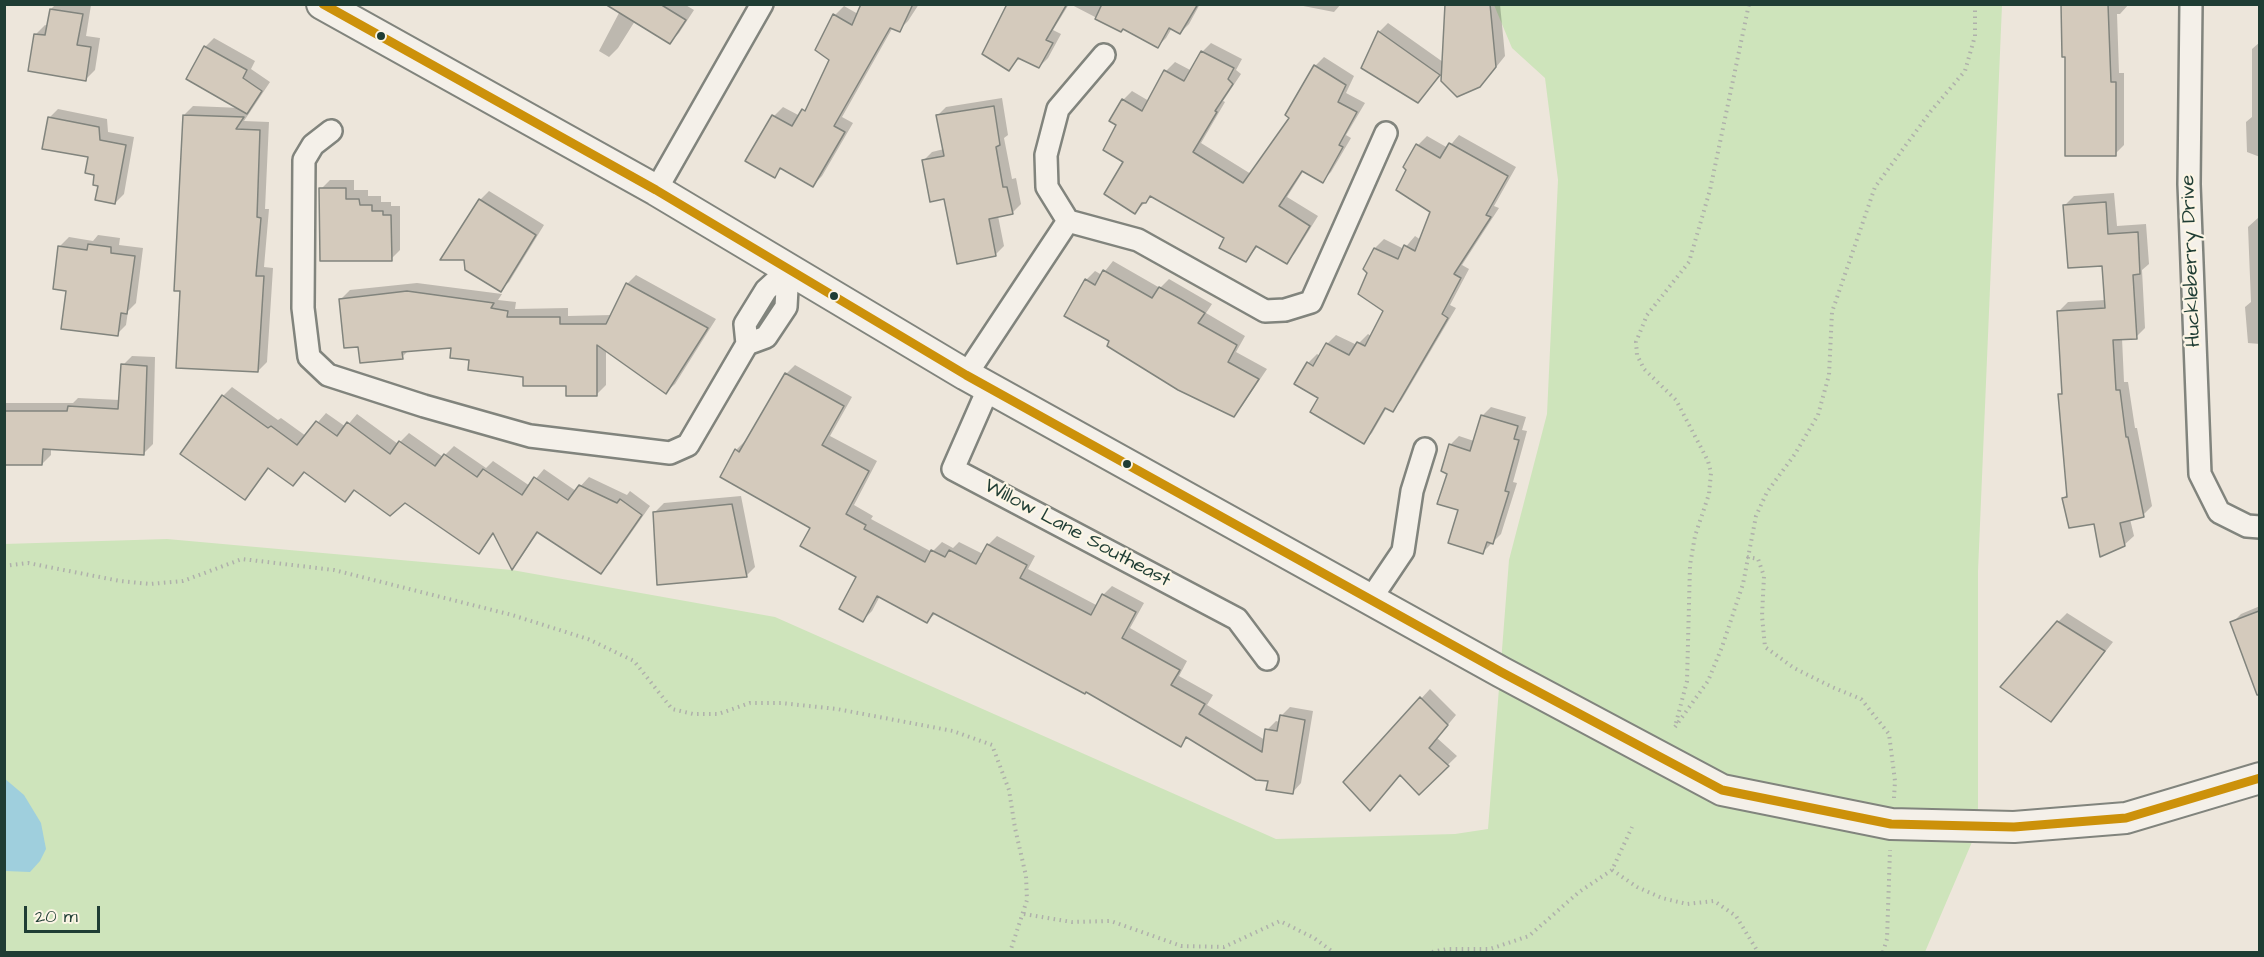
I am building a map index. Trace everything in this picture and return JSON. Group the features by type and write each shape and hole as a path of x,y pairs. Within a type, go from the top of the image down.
{"street":[{"path":"322,4 656,190 978,381 1371,600 1722,790 1891,824 2014,827 2126,818 2259,778"},
{"path":"656,190 762,4"},
{"name":"Huckleberry Drive","path":"2191,4 2189,184 2200,474 2219,512 2247,526 2259,526"},
{"path":"1104,55 1058,110 1046,155 1047,187 1068,221 1138,240 1265,311 1285,310 1311,302 1386,133"},
{"path":"331,131 313,146 304,160 303,308 309,357 328,375 424,406 530,436 670,453 687,445 747,344 766,337 786,307 788,270"},
{"path":"978,381 1068,221"},
{"name":"Willow Lane Southeast","path":"978,381 953,469 1237,619 1267,659"},
{"path":"1371,600 1403,551 1412,490 1425,449"}],"path":[{"path":"1749,4 1710,190 1689,262 1647,315 1636,342 1637,356 1644,369 1676,399 1708,461 1711,473 1709,494 1695,536 1692,555 1687,681 1675,727 1708,681 1743,584 1756,516 1767,492 1795,454 1818,415 1829,375 1832,312 1875,187 1931,111 1965,71 1975,36 1975,4"},
{"path":"1747,557 1758,559 1764,576 1762,616 1765,647 1794,668 1861,699 1889,734 1895,781 1891,824 1887,939 1883,952"},
{"path":"4,566 38,564 120,581 150,584 183,581 242,559 334,570 512,615 588,639 634,661 672,710 693,714 718,714 750,703 781,703 837,709 953,732 992,746 1009,790 1026,876 1028,900 1010,952"},
{"path":"1432,952 1447,949 1490,949 1529,936 1579,892 1612,870 1632,827"},
{"path":"1612,870 1637,887 1662,898 1687,904 1714,901 1736,916 1758,952"},
{"path":"1024,914 1072,922 1112,921 1181,946 1224,947 1280,921 1314,938 1333,952"}],"green space":[{"path":"1494,5 2002,5 1978,571 1978,828 1925,952 5,952 4,544 167,539 512,570 775,617 1276,839 1455,834 1488,829 1509,560 1547,414 1558,180 1545,78 1512,48"}],"water":[{"path":"4,778 24,795 41,823 46,849 40,861 30,872 5,871"}],"building":[{"path":"605,4 660,4 686,20 670,44"},
{"path":"861,4 913,4 900,32 890,28 834,126 845,132 813,187 780,168 775,178 745,161 772,115 792,126 802,109 805,111 829,60 815,50 833,14 852,25"},
{"path":"1007,4 1067,4 1046,40 1053,43 1039,68 1018,58 1009,71 982,54"},
{"path":"1102,4 1198,4 1180,34 1169,28 1158,48 1123,29 1121,32 1095,19"},
{"path":"1445,4 1490,4 1496,67 1480,87 1457,97 1441,81"},
{"path":"2061,4 2108,4 2111,82 2116,82 2116,156 2065,156 2065,57 2062,57"},
{"path":"50,9 83,14 77,45 91,47 86,81 28,71 34,34 45,35"},
{"path":"1378,31 1440,75 1418,103 1361,68"},
{"path":"204,46 247,70 243,78 262,91 247,114 186,79"},
{"path":"1201,51 1234,68 1228,79 1233,84 1215,111 1217,112 1193,152 1243,183 1289,118 1285,115 1314,65 1346,85 1338,102 1357,112 1339,145 1343,147 1323,183 1302,171 1279,206 1310,226 1287,264 1256,246 1246,262 1219,248 1224,238 1150,196 1135,214 1104,194 1123,162 1103,150 1116,125 1109,121 1122,99 1142,111 1164,70 1184,81"},
{"path":"994,106 1000,145 996,147 1003,187 1007,187 1013,214 989,219 996,256 957,264 944,199 930,202 922,160 944,156 936,115"},
{"path":"183,115 244,117 236,129 260,130 257,217 261,218 256,276 264,276 258,372 176,368 180,291 174,291"},
{"path":"48,117 99,127 100,140 126,145 115,204 95,200 98,186 93,185 94,175 85,173 88,157 42,149"},
{"path":"1449,143 1508,176 1486,215 1491,217 1454,274 1461,278 1442,314 1448,318 1393,412 1385,408 1364,444 1310,412 1318,398 1294,384 1307,362 1313,366 1326,343 1349,355 1357,342 1365,346 1383,311 1358,294 1367,273 1363,269 1374,248 1398,259 1404,245 1415,251 1430,212 1396,190 1406,170 1403,167 1416,144 1440,158"},
{"path":"319,188 346,188 346,199 359,199 360,205 372,205 372,211 383,211 383,215 391,215 392,261 320,261"},
{"path":"479,199 536,235 501,292 465,270 464,260 440,260"},
{"path":"2106,202 2108,234 2138,232 2140,274 2133,275 2137,339 2113,340 2116,390 2120,390 2126,437 2128,437 2144,517 2120,523 2125,546 2100,557 2094,524 2069,528 2062,498 2067,497 2058,394 2062,394 2057,311 2105,308 2102,266 2068,268 2063,205"},
{"path":"88,244 111,247 111,253 135,256 127,314 121,313 118,336 61,329 66,291 53,289 58,246 87,250"},
{"path":"1103,270 1152,298 1159,287 1181,299 1205,313 1198,323 1237,345 1228,362 1259,379 1234,417 1178,390 1107,346 1109,341 1064,316 1085,279 1095,285"},
{"path":"626,283 708,328 666,394 597,345 597,396 566,396 566,386 523,386 523,377 468,370 469,360 450,358 451,348 402,352 403,359 360,363 358,347 344,348 339,299 407,291 494,303 491,308 508,311 507,317 560,317 560,324 606,324"},
{"path":"121,364 147,366 144,455 43,449 42,465 4,465 4,411 67,411 68,406 118,409"},
{"path":"785,373 844,406 822,445 869,471 846,514 866,525 864,529 925,562 931,550 945,557 949,550 976,564 987,544 1027,565 1020,578 1091,615 1102,594 1136,612 1122,638 1180,670 1171,685 1205,704 1199,714 1262,752 1265,729 1277,731 1280,715 1305,720 1293,794 1266,790 1268,781 1256,780 1186,737 1181,747 1086,692 1085,694 933,613 927,623 877,596 863,622 839,609 856,577 800,546 810,528 720,477 735,449 739,452"},
{"path":"222,395 268,428 271,426 297,445 316,421 337,436 347,422 390,454 399,441 435,466 444,454 477,477 483,469 522,495 534,477 568,500 579,485 617,503 620,499 642,515 601,574 537,532 512,570 493,533 479,554 405,503 390,516 354,490 345,502 304,472 293,486 268,468 245,500 180,454"},
{"path":"1481,415 1518,426 1514,439 1519,440 1505,491 1509,492 1493,544 1487,542 1483,554 1448,543 1458,510 1437,504 1447,474 1441,471 1449,444 1470,451"},
{"path":"732,504 747,577 657,585 653,512"},
{"path":"2259,611 2259,695 2257,695 2230,622"},
{"path":"2057,621 2105,651 2051,722 2000,687"},
{"path":"1420,697 1448,725 1429,748 1449,766 1419,795 1400,775 1370,811 1343,782"}],"transit line":[{"path":"323,4 656,190 966,375 1501,672 1722,790 1891,824 2014,827 2126,818 2260,778"}]}
